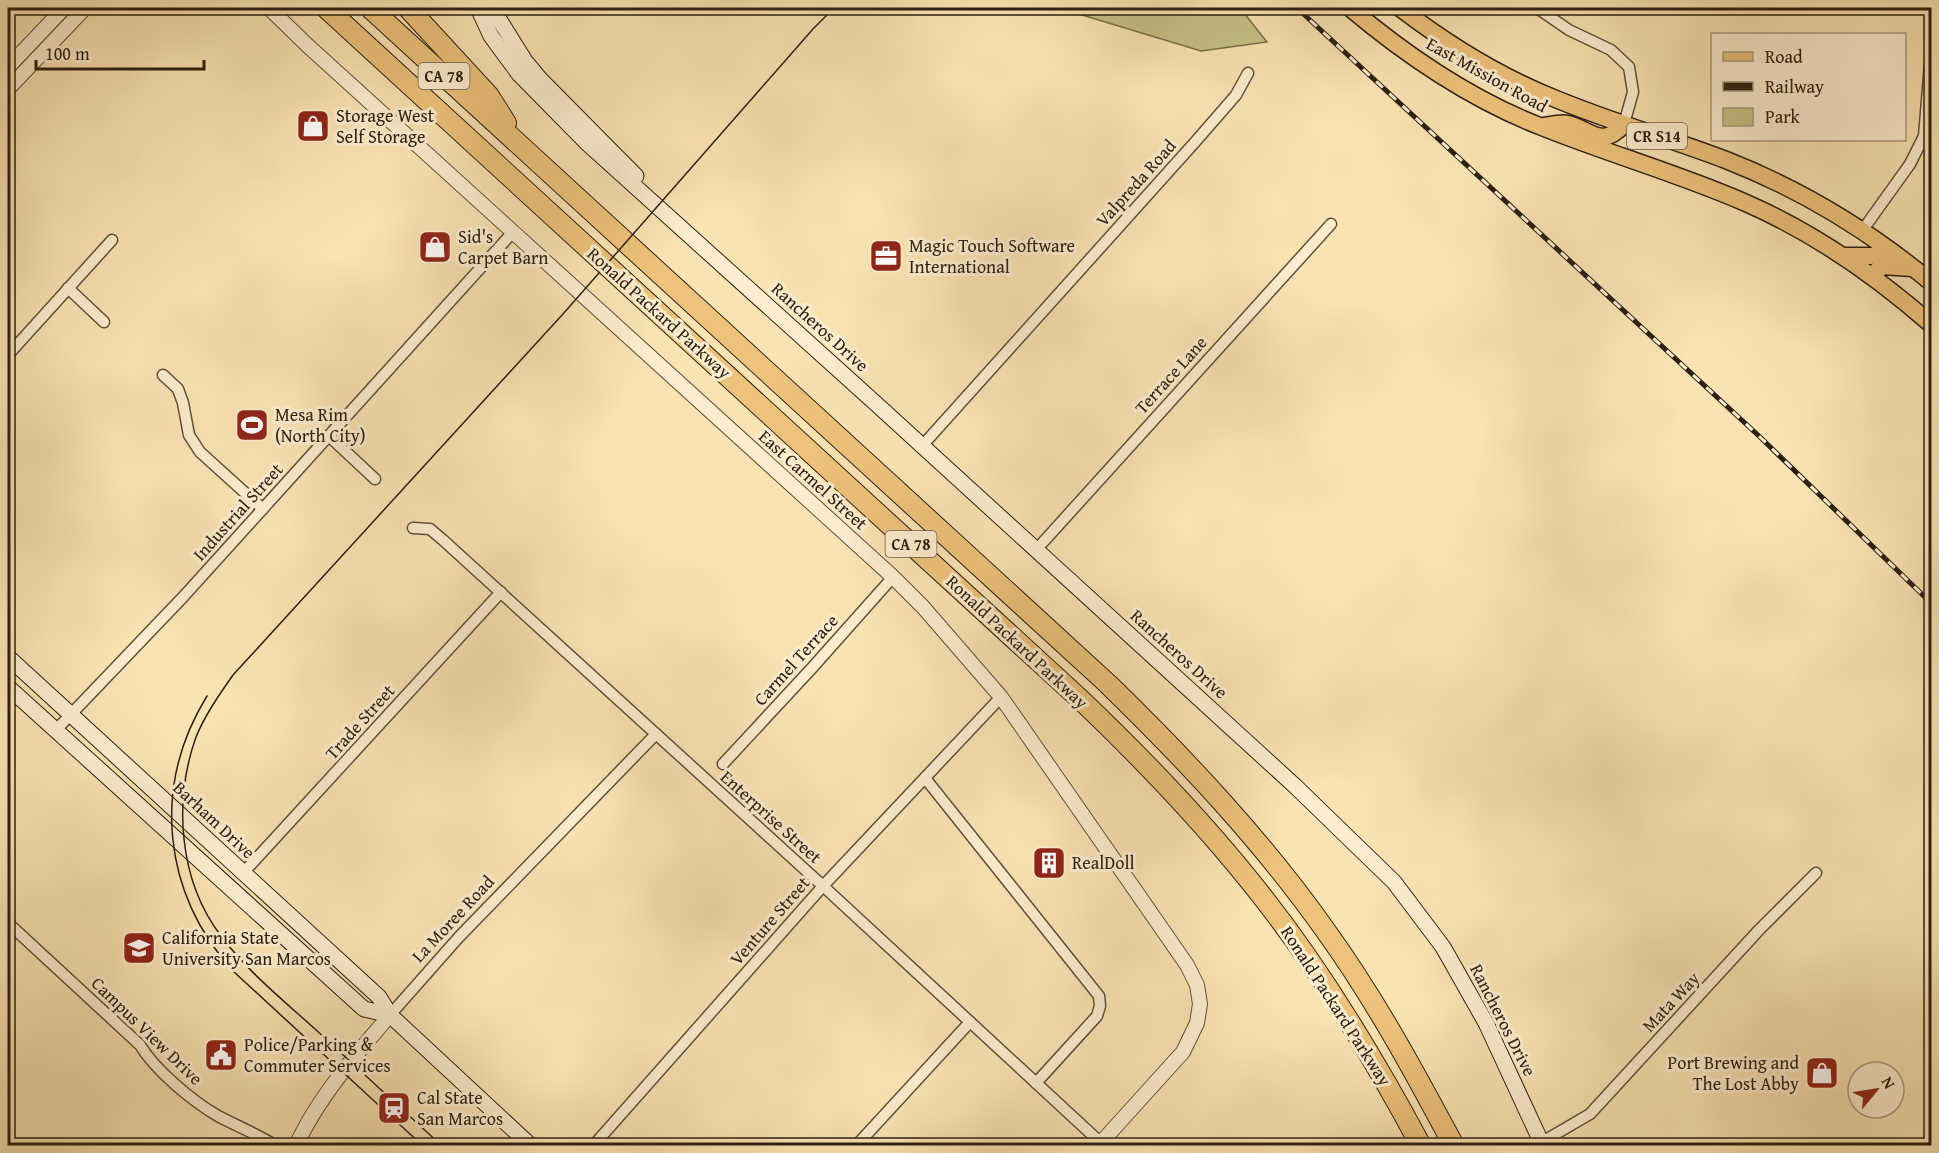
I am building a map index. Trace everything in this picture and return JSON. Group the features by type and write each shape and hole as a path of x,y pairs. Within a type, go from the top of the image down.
{"highway":[{"name":"Ronald Packard Parkway","path":"326,8 1081,700 1167,785 1251,882 1301,948 1368,1050 1421,1146"},
{"name":"Ronald Packard Parkway","path":"370,8 1108,684 1168,742 1283,874 1328,933 1369,994 1407,1058 1454,1146"},
{"path":"408,8 489,96 519,143"}],"main road":[{"name":"Rancheros Drive","path":"478,8 491,36 519,74 588,144 1303,794 1394,882 1449,957 1486,1023 1543,1144"},
{"name":"Rancheros Drive","path":"492,8 525,61 540,79 711,254"},
{"name":"East Mission Road","path":"1350,8 1376,30 1448,79 1496,106 1540,127 1747,203 1789,224 1872,276 1932,325"},
{"name":"East Mission Road","path":"1400,8 1447,42 1505,76 1551,97 1726,160 1820,206 1862,231 1932,283"},
{"path":"1540,127 1565,123 1605,138 1613,135 1624,124"},
{"path":"1843,256 1871,256 1892,252"},
{"path":"1872,276 1882,266 1913,268"},
{"name":"Barham Drive","path":"8,657 379,997 390,1015 531,1146"},
{"path":"8,687 55,731"},
{"name":"Barham Drive","path":"55,731 364,1009 390,1015"}],"street":[{"path":"8,67 64,8"},
{"path":"8,89 50,55 85,8"},
{"name":"East Carmel Street","path":"269,8 893,577 923,607 1001,697 1187,965 1197,985 1200,1004 1197,1023 1183,1053 1099,1144"},
{"path":"1537,8 1569,30 1611,50 1629,68 1633,92 1624,124"},
{"path":"1862,231 1910,164 1924,136 1932,40"},
{"path":"27,47 37,46 50,55"},
{"name":"Valpreda Road","path":"922,446 1203,134 1236,94 1248,73"},
{"name":"Terrace Lane","path":"1036,550 1331,224"},
{"name":"Industrial Street","path":"55,731 184,596 513,232"},
{"path":"8,355 112,240"},
{"path":"68,288 104,322"},
{"path":"163,375 178,389 189,435 200,452 263,509"},
{"path":"329,436 375,479"},
{"name":"Enterprise Street","path":"413,528 430,529 501,592 823,886 1099,1144"},
{"name":"Carmel Terrace","path":"723,764 893,577"},
{"name":"Trade Street","path":"243,873 501,592"},
{"name":"Venture Street","path":"593,1146 823,886 1001,697"},
{"name":"La Moree Road","path":"296,1146 313,1116 359,1050 459,937 656,734"},
{"path":"926,778 1099,996 1101,1006 1097,1016 1036,1083"},
{"name":"Mata Way","path":"1543,1144 1590,1114 1759,930 1816,873"},
{"name":"Campus View Drive","path":"8,923 140,1045 147,1057 187,1094 217,1115 276,1146"},
{"path":"856,1146 970,1022"}],"green space":[{"path":"1059,8 1240,8 1267,42 1201,51"}],"tram line":[{"path":"442,1146 254,973 231,949 207,914 196,891 184,840 184,788 196,737 208,713 233,675 563,314 834,8"},
{"path":"207,696 189,731 178,766 172,802 173,838 179,874 192,908 209,941 233,971 423,1146"}],"railway":[{"path":"1297,8 1760,437 1932,604"}],"place":[{"name":"Storage West Self Storage","path":"313,126"},
{"name":"Sid's Carpet Barn","path":"435,247"},
{"name":"Magic Touch Software International","path":"886,256"},
{"name":"Mesa Rim (North City)","path":"252,425"},
{"name":"RealDoll","path":"1049,863"},
{"name":"California State University San Marcos","path":"139,948"},
{"name":"Police/Parking & Commuter Services","path":"221,1055"},
{"name":"Port Brewing and The Lost Abby","path":"1822,1073"},
{"name":"Cal State San Marcos","path":"394,1108"}]}
